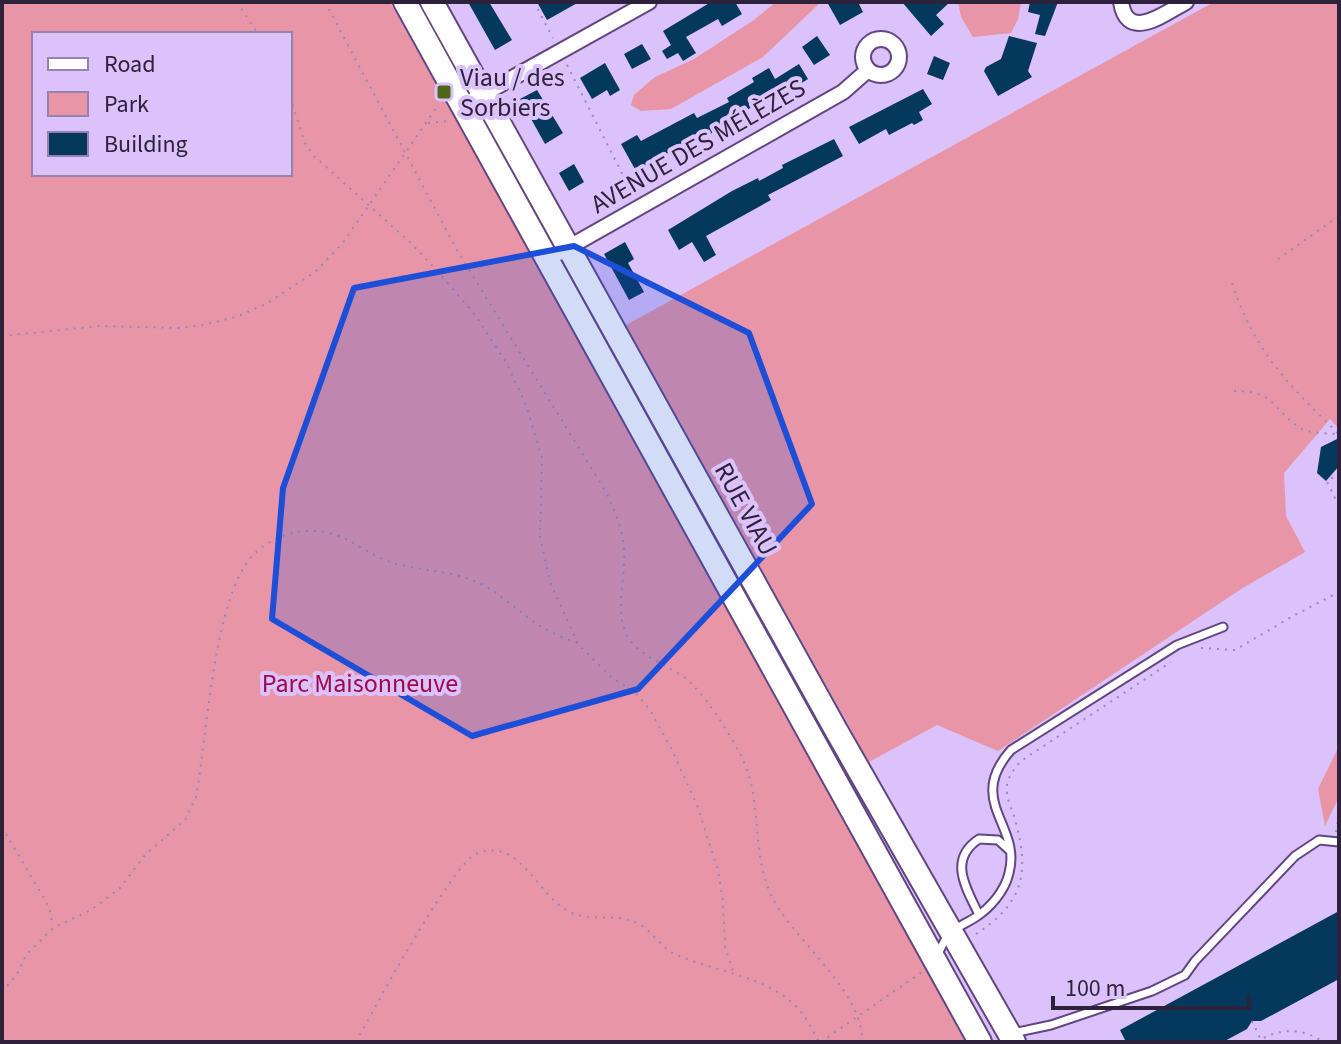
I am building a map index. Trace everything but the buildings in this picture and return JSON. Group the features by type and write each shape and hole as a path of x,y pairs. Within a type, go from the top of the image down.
{"main road":[{"name":"RUE VIAU","path":"405,2 454,109 548,259 931,963 980,1042"},
{"name":"RUE VIAU","path":"432,2 1011,1037"}],"street":[{"path":"454,109 649,2"},
{"path":"1121,2 1126,17 1134,23 1145,24 1186,2"},
{"name":"AVENUE DES MÉLÈZES","path":"548,259 843,92 868,70"}],"lane":[{"path":"931,963 950,932 979,915 1003,889 1010,872 1010,852 992,782 996,770 1011,750 1177,645 1223,627"},
{"path":"979,915 961,877 960,863 964,854 979,839 998,840 1010,852"},
{"path":"1011,1037 1152,991 1185,975 1295,856 1319,840 1337,842"}],"path":[{"path":"237,2 257,32"},
{"path":"325,2 458,252 606,492 618,519 624,547 621,610 629,639 638,650 691,683 741,755 755,795 759,856 771,895 793,929 827,966 857,1018 862,1042"},
{"path":"534,2 639,206"},
{"path":"292,103 305,143 314,156 412,244 476,316 507,364 526,405 542,458 540,536 543,557 561,609 578,644 611,677 635,692 650,710 671,748 697,805 718,870 725,947 734,974"},
{"path":"426,123 454,109"},
{"path":"2,336 99,326 180,328 236,317 266,304 315,272 342,244 426,123 454,109"},
{"path":"1278,259 1339,216"},
{"path":"1232,283 1245,321 1264,353 1289,385 1339,434"},
{"path":"1234,391 1264,395 1300,428 1339,434"},
{"path":"1339,472 1327,482 1339,506"},
{"path":"2,992 17,974 26,955 53,928 91,910 120,888 145,855 190,813 196,797 221,636 239,576 247,562 266,544 278,538 311,531 335,534 388,561 457,575 480,583 542,627 578,644"},
{"path":"1197,648 1235,650 1339,592"},
{"path":"976,934 1008,905 1024,872 1024,857 1006,792 1012,770 1021,761 1175,660"},
{"path":"1337,842 1339,814"},
{"path":"2,827 49,907 53,928"},
{"path":"356,1042 431,911 462,864 473,855 485,851 496,850 514,856 557,904 573,913 628,919 650,931 672,953 769,988 790,1001 804,1015 820,1042 931,963"},
{"path":"1252,1021 1258,1040 1289,1030 1314,1035 1323,1042"}],"highlighted area":[{"path":"574,246 749,333 812,504 638,689 472,736 272,619 283,488 354,288"}],"green space":[{"name":"Parc Maisonneuve","path":"2,2 390,2 969,1042 2,1042"},
{"path":"776,2 821,2 763,57 671,109 641,111 631,105 634,95 655,77 694,59"},
{"path":"958,2 1021,2 1011,33 973,37 961,17"},
{"path":"1214,2 1339,2 1339,429 1330,419 1284,473 1286,516 1305,552 1241,589 998,751 937,725 869,762 626,325"},
{"path":"1339,746 1339,797 1325,826 1318,789"}],"place":[{"name":"Viau / des Sorbiers","path":"444,92"}]}
